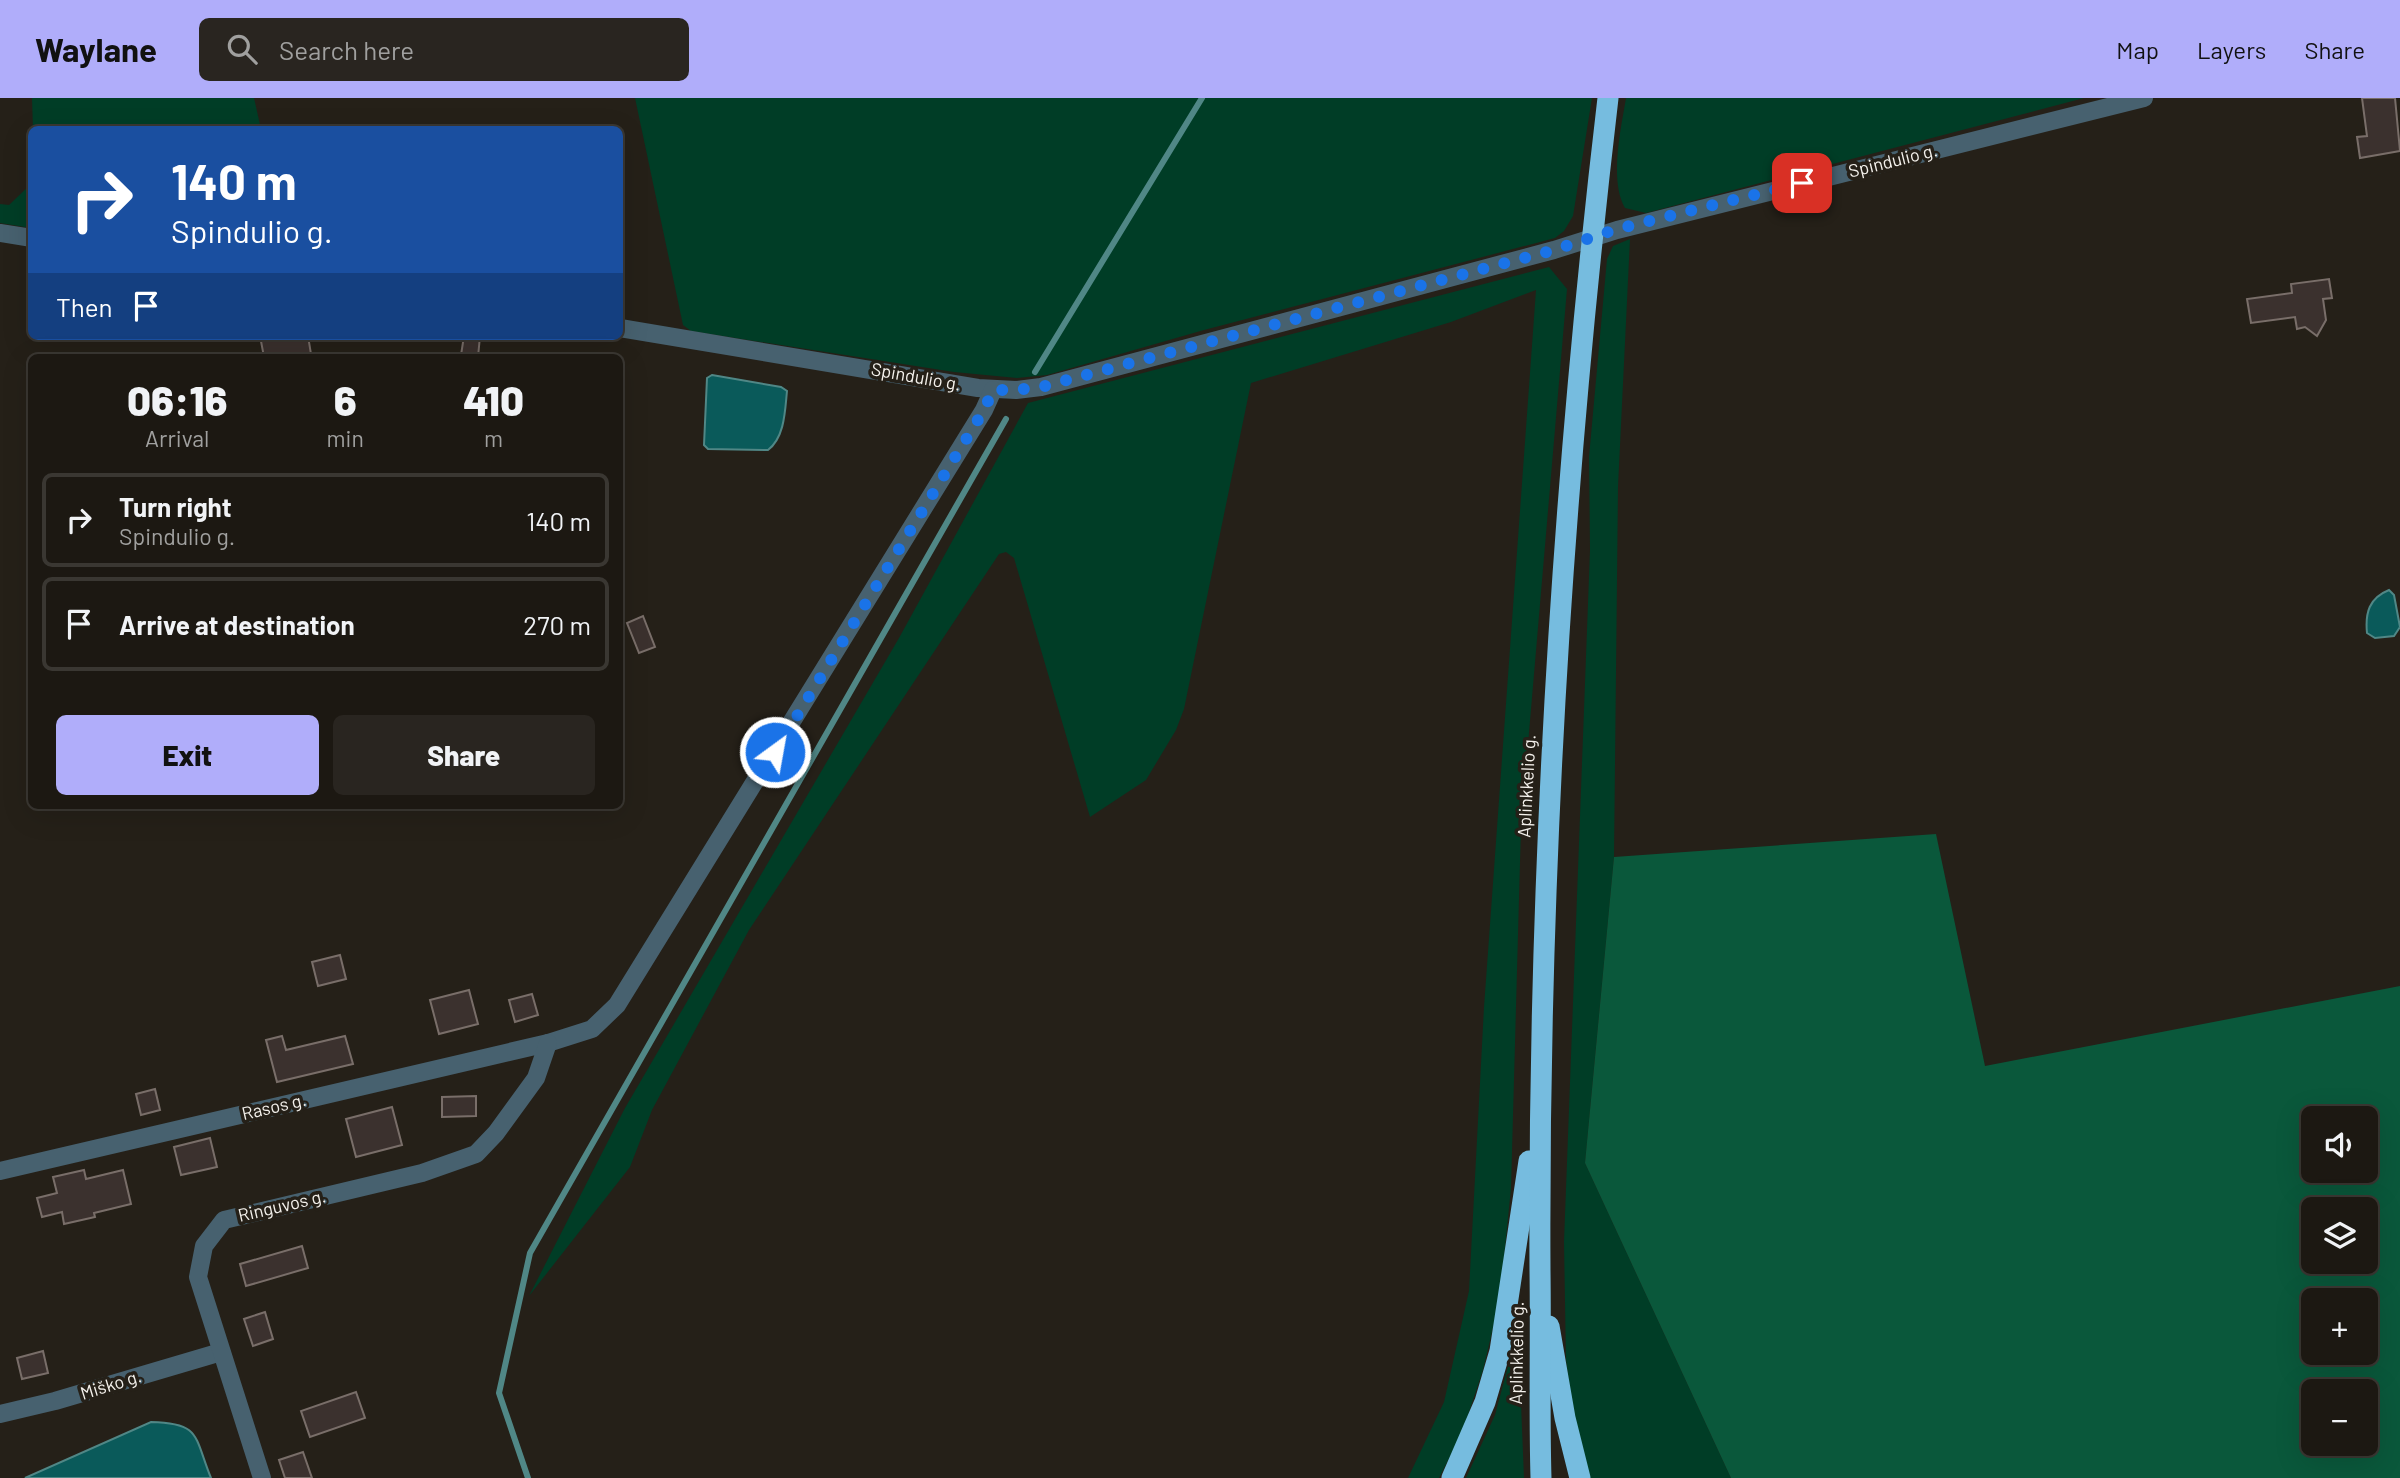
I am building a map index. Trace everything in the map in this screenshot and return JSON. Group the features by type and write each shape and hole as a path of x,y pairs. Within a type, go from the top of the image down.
{"highway":[{"name":"Aplinkkelio g.","path":"1541,1478 1538,1396 1541,1279 1539,1089 1546,863 1570,468 1608,98"},
{"path":"1452,1478 1485,1402 1500,1351 1539,1089"},
{"path":"1541,1279 1564,1418 1580,1478"}],"street":[{"name":"Spindulio g.","path":"623,328 993,390 1041,387 1554,250 1592,237 2144,98"},
{"path":"0,233 28,237"},
{"name":"Rasos g.","path":"0,1171 548,1043 593,1029 617,1005 832,660 984,410 993,390"},
{"name":"Ringuvos g.","path":"262,1478 198,1277 204,1247 223,1220 422,1173 476,1154 496,1133 536,1078 548,1043"},
{"name":"Miško g.","path":"0,1414 55,1401 220,1352"}],"green space":[{"path":"32,98 254,98 260,126 33,126"},
{"path":"635,98 1592,98 1573,216 1564,231 1555,238 1204,330 1047,375 1017,378 954,372 691,331 683,325"},
{"path":"1626,98 2084,98 1646,213 1625,208 1620,197 1617,169"},
{"path":"28,187 28,228 0,223 0,204 9,205"},
{"path":"1630,239 1618,487 1614,857 1585,1163 1731,1478 1589,1478 1572,1406 1566,1360 1564,1242 1590,550 1589,457 1607,259 1613,246"},
{"path":"1549,267 1567,289 1521,826 1511,1188 1500,1298 1483,1370 1462,1433 1439,1478 1408,1478 1444,1402 1469,1291 1484,1007 1536,290 1451,322 1251,383 1184,709 1176,730 1146,780 1090,817 1014,558 1006,552 999,554 749,930 652,1110 630,1167 529,1296 625,1108 899,638 1028,403"},
{"path":"1936,834 1985,1066 2400,986 2400,1478 1731,1478 1585,1163 1614,857"},
{"path":"1518,1329 1524,1478 1466,1478 1495,1415"}],"water":[{"path":"712,375 781,387 787,391 781,431 774,445 768,450 708,449 704,445 707,378"},
{"path":"2389,590 2394,595 2400,627 2394,636 2375,638 2367,633 2368,613 2377,597"},
{"path":"151,1422 179,1425 187,1429 198,1442 211,1478 25,1478"}],"building":[{"path":"2362,98 2395,98 2400,151 2360,158 2357,137 2367,136"},
{"path":"2329,279 2332,298 2323,299 2326,320 2317,336 2305,327 2297,329 2295,317 2251,323 2247,299 2292,293 2291,284"},
{"path":"261,340 309,340 311,354 263,354"},
{"path":"463,340 480,340 478,354 461,354"},
{"path":"643,616 655,647 639,653 627,623"},
{"path":"340,955 346,979 318,986 312,962"},
{"path":"469,990 478,1024 439,1034 430,1000"},
{"path":"532,994 538,1015 515,1022 509,1000"},
{"path":"282,1036 286,1050 345,1036 353,1064 277,1082 266,1040"},
{"path":"155,1089 160,1110 141,1115 136,1094"},
{"path":"476,1096 476,1116 442,1117 442,1097"},
{"path":"392,1107 402,1145 356,1157 346,1119"},
{"path":"210,1138 217,1167 181,1175 174,1147"},
{"path":"84,1170 86,1179 123,1170 131,1204 94,1213 95,1217 64,1224 62,1212 42,1217 37,1198 57,1193 53,1177"},
{"path":"302,1246 308,1268 246,1286 240,1264"},
{"path":"265,1312 273,1339 253,1346 244,1319"},
{"path":"43,1351 48,1373 22,1379 17,1358"},
{"path":"356,1392 365,1418 310,1437 301,1411"},
{"path":"303,1452 312,1478 285,1478 279,1460"}],"waterway":[{"path":"1035,372 1202,98"},
{"path":"528,1478 499,1393 530,1253 1006,419"}],"route":[{"path":"775,752 984,410 993,390 1041,387 1554,250 1617,229 1802,183"}]}
